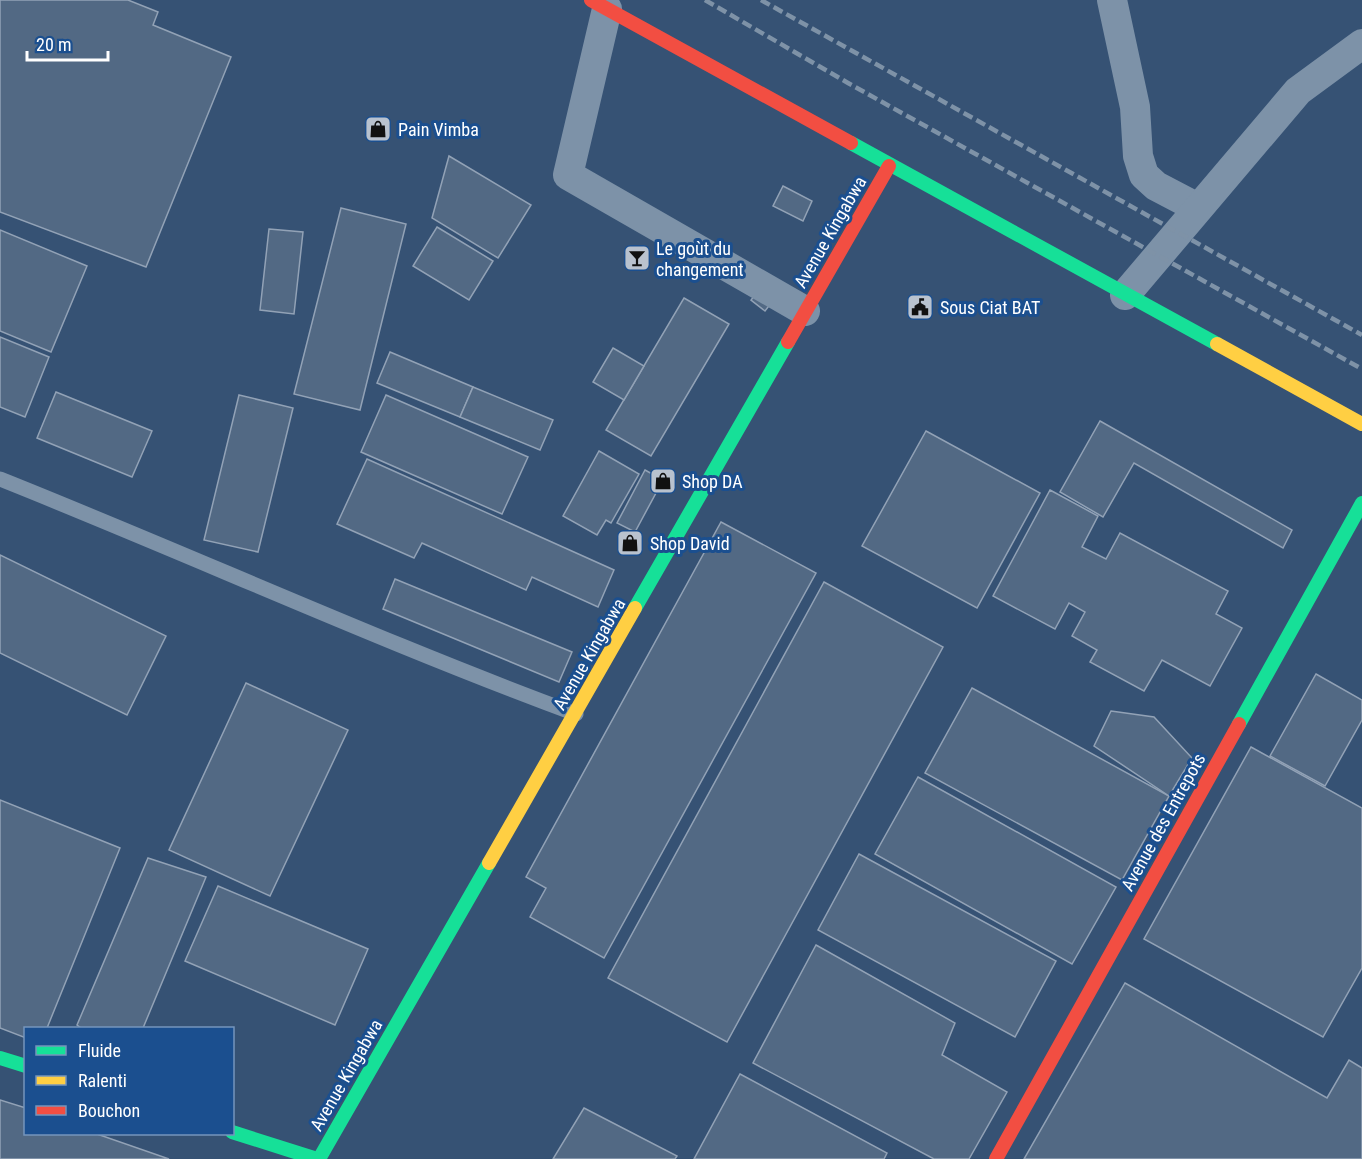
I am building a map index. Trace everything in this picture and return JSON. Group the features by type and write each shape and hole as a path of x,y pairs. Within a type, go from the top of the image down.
{"street":[{"path":"1112,0 1135,107 1138,156 1144,175 1156,186 1198,208"},
{"path":"806,311 568,175 599,5 1362,424"},
{"path":"1125,295 1247,154 1298,91 1362,44"},
{"name":"Avenue Kingabwa","path":"234,1133 318,1159 576,714 889,166"},
{"name":"Avenue des Entrepots","path":"996,1159 1362,503"},
{"path":"0,1058 24,1065"}],"lane":[{"path":"0,479 126,529 491,683 576,714"}],"building":[{"path":"0,0 128,0 158,12 153,25 231,57 146,267 0,212"},
{"path":"449,156 531,205 498,258 432,218"},
{"path":"783,186 812,201 803,221 773,206"},
{"path":"341,208 406,224 360,410 294,394"},
{"path":"437,227 493,261 469,300 413,266"},
{"path":"269,229 303,232 294,314 260,310"},
{"path":"0,230 87,266 51,352 0,331"},
{"path":"758,291 772,302 765,311 751,300"},
{"path":"684,298 729,324 651,456 606,430"},
{"path":"0,337 49,357 25,417 0,407"},
{"path":"613,348 644,366 624,400 593,382"},
{"path":"390,352 473,387 460,417 377,383"},
{"path":"473,387 553,420 540,450 460,417"},
{"path":"56,392 152,431 132,477 37,438"},
{"path":"239,395 293,408 258,552 204,540"},
{"path":"386,395 528,457 502,514 361,452"},
{"path":"1100,421 1292,530 1283,548 1134,463 1103,517 1060,492"},
{"path":"926,431 1040,493 977,608 862,546"},
{"path":"599,451 639,474 611,523 606,520 597,535 563,516"},
{"path":"367,459 614,570 598,607 532,577 526,590 422,543 414,558 337,524"},
{"path":"645,470 663,480 635,532 617,523"},
{"path":"1050,490 1098,516 1082,547 1106,559 1120,533 1228,591 1216,614 1242,628 1210,686 1162,660 1144,691 1090,662 1097,650 1072,636 1085,612 1069,603 1055,629 993,596"},
{"path":"721,522 816,573 604,958 530,917 546,888 526,877"},
{"path":"0,555 166,636 127,715 0,653"},
{"path":"395,579 572,652 559,682 383,609"},
{"path":"824,582 943,647 727,1042 608,978"},
{"path":"1316,674 1362,700 1362,720 1325,786 1270,756"},
{"path":"246,683 348,730 270,896 169,850"},
{"path":"972,688 1169,796 1122,880 925,773"},
{"path":"1111,711 1154,717 1192,758 1169,796 1094,746"},
{"path":"1251,747 1362,808 1362,968 1323,1037 1144,939"},
{"path":"918,777 1116,887 1072,964 875,854"},
{"path":"0,800 120,848 47,1027 24,1027 24,1037 0,1028"},
{"path":"859,854 1056,961 1015,1037 818,930"},
{"path":"148,858 206,877 143,1027 80,1027 77,1025"},
{"path":"218,886 368,949 335,1025 185,961"},
{"path":"816,945 955,1023 942,1055 1007,1092 969,1159 934,1159 753,1063"},
{"path":"1125,983 1327,1098 1349,1060 1362,1068 1362,1159 1024,1159"},
{"path":"740,1074 887,1153 884,1159 694,1159"},
{"path":"0,1100 24,1107 24,1135 100,1135 169,1159 0,1159"},
{"path":"584,1108 677,1156 675,1159 553,1159"}],"railway":[{"path":"705,0 848,83 1362,369"},
{"path":"761,0 1362,335"}],"traffic: fast":[{"path":"851,143 1217,344"},
{"path":"635,608 788,342"},
{"path":"1239,724 1362,503"},
{"path":"319,1159 489,863"},
{"path":"0,1058 24,1065"},
{"path":"234,1133 317,1159"}],"traffic: slow":[{"path":"1217,344 1362,424"},
{"path":"489,863 635,608"}],"traffic: jam":[{"path":"591,0 851,143"},
{"path":"788,342 889,166"},
{"path":"996,1159 1239,724"}],"place":[{"name":"Pain Vimba","path":"378,129"},
{"name":"Le goùt du changement","path":"637,258"},
{"name":"Sous Ciat BAT","path":"920,307"},
{"name":"Shop DA","path":"663,481"},
{"name":"Shop David","path":"630,543"}]}
